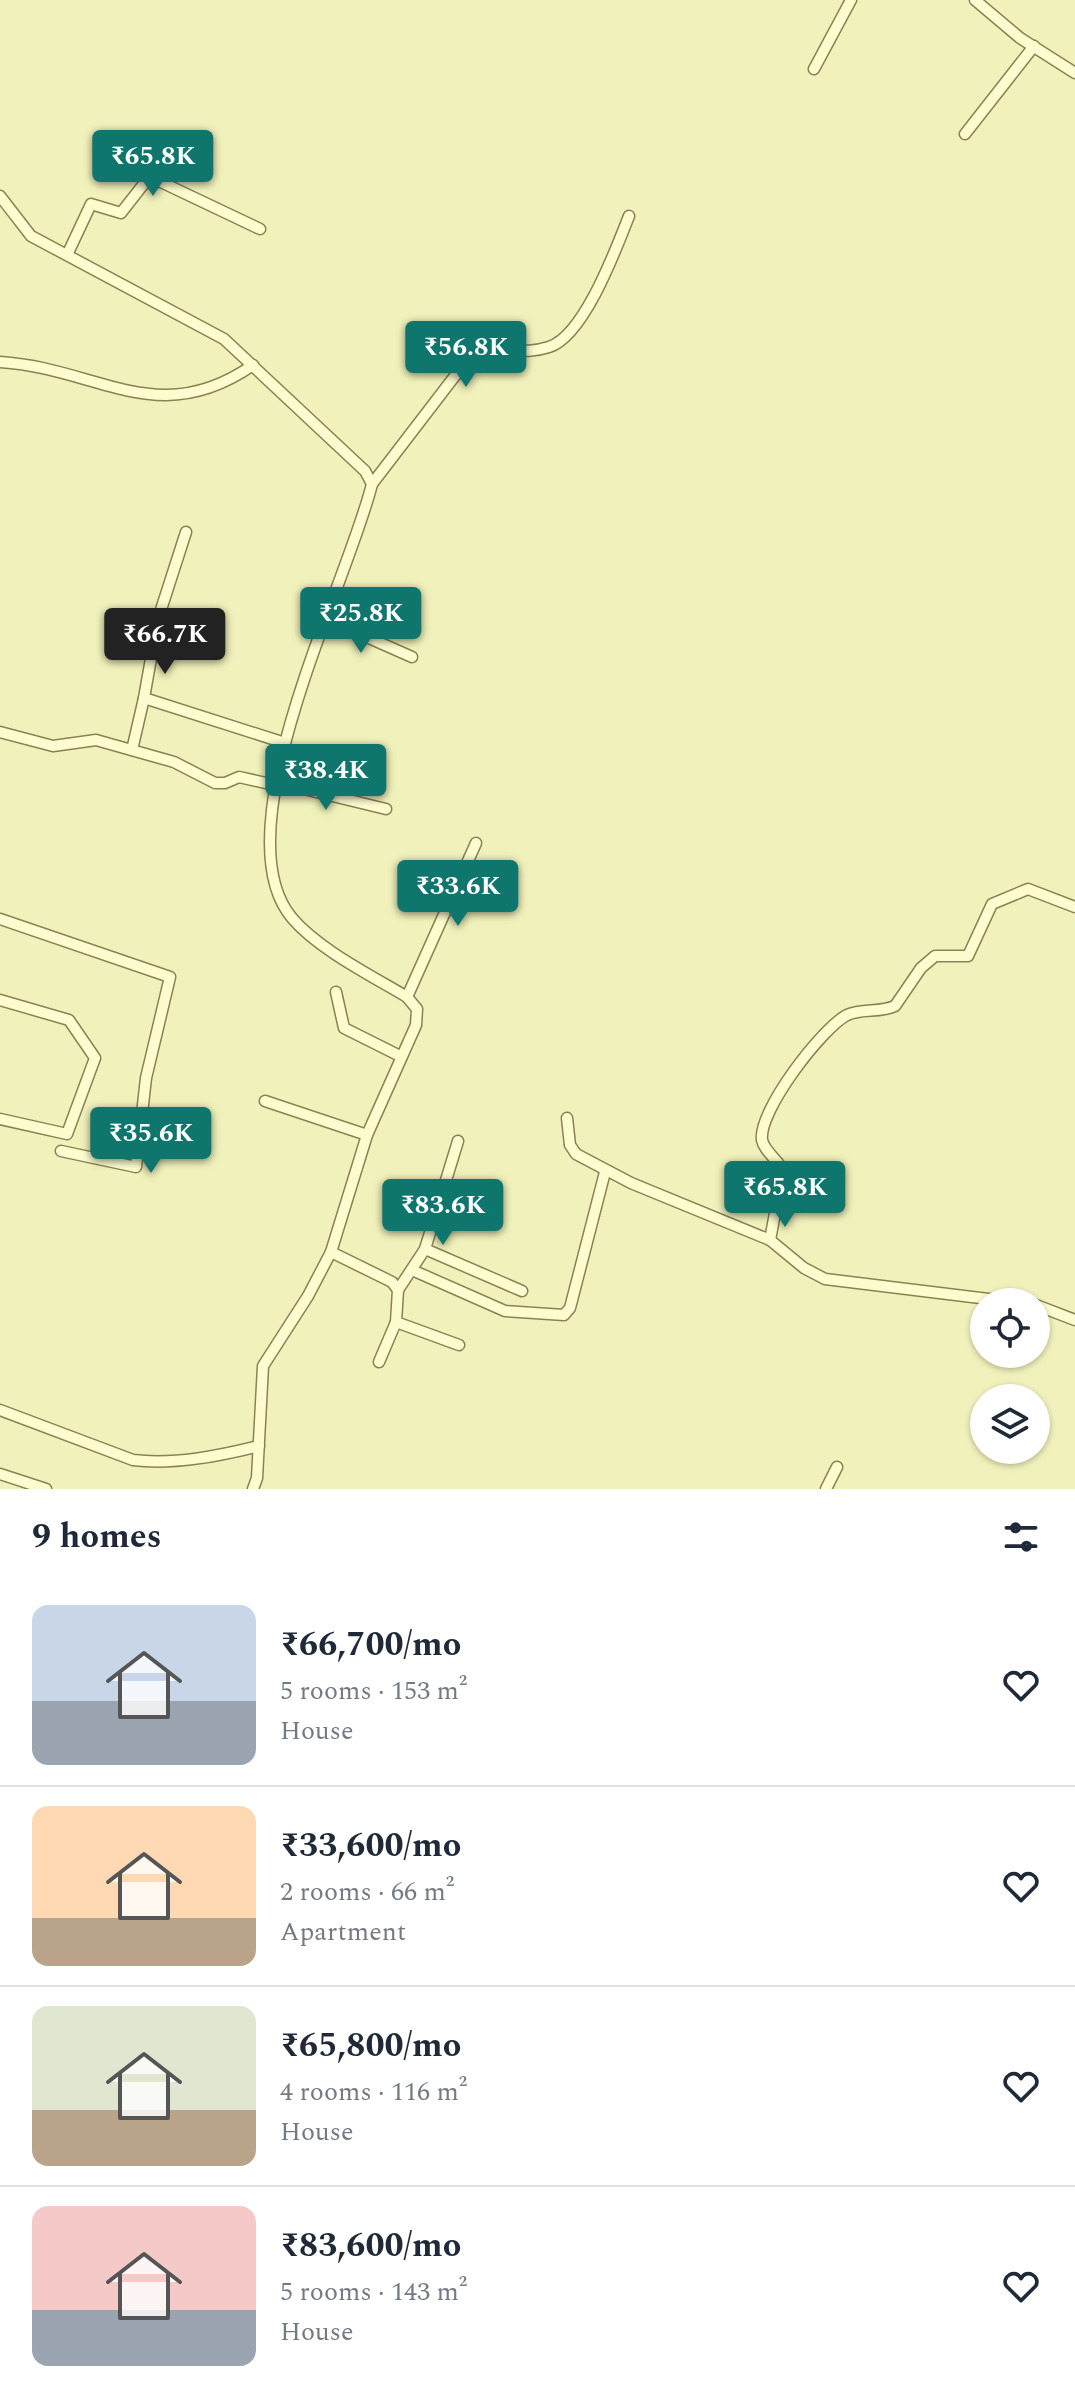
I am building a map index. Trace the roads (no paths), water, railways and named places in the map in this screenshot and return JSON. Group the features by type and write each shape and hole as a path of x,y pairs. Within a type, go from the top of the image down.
{"street":[{"path":"814,69 851,0"},
{"path":"975,0 1075,73"},
{"path":"965,134 1034,46"},
{"path":"68,253 91,204 121,213 146,181 161,182 260,229"},
{"path":"0,196 31,236 215,333 365,471 372,484"},
{"path":"253,1489 259,1446 263,1366 308,1296 331,1252 367,1135 416,1025 417,1009 407,997 316,939 292,918 273,877 270,843 275,784 285,743 372,484 461,368 480,352 500,348 550,347 572,332 611,262 629,216"},
{"path":"0,362 72,375 138,394 166,396 203,392 226,383 253,365"},
{"path":"132,750 158,619 186,532"},
{"path":"326,619 412,657"},
{"path":"144,698 285,743"},
{"path":"0,732 53,746 89,740 174,762 215,783 225,783 239,777 386,809"},
{"path":"407,997 476,843"},
{"path":"770,1240 783,1170 762,1142 763,1134 783,1086 798,1064 844,1017 895,1006 921,968 935,956 968,956 992,904 1028,889 1075,907"},
{"path":"0,919 170,977 146,1078 136,1167 61,1151"},
{"path":"336,992 344,1028 400,1056"},
{"path":"0,1000 65,1017 95,1058 67,1134 0,1119"},
{"path":"265,1101 367,1135"},
{"path":"567,1118 570,1145 576,1154 605,1172 770,1240 804,1268 825,1279 970,1297"},
{"path":"379,1362 396,1322 398,1290 425,1249 458,1141"},
{"path":"412,1270 505,1311 564,1315 570,1308 605,1172"},
{"path":"425,1249 522,1291"},
{"path":"331,1252 392,1282 398,1290"},
{"path":"1050,1310 1075,1320"},
{"path":"396,1322 459,1345"},
{"path":"0,1411 133,1460 150,1462 216,1455 259,1446"},
{"path":"826,1489 837,1467"},
{"path":"0,1474 46,1489"}]}
